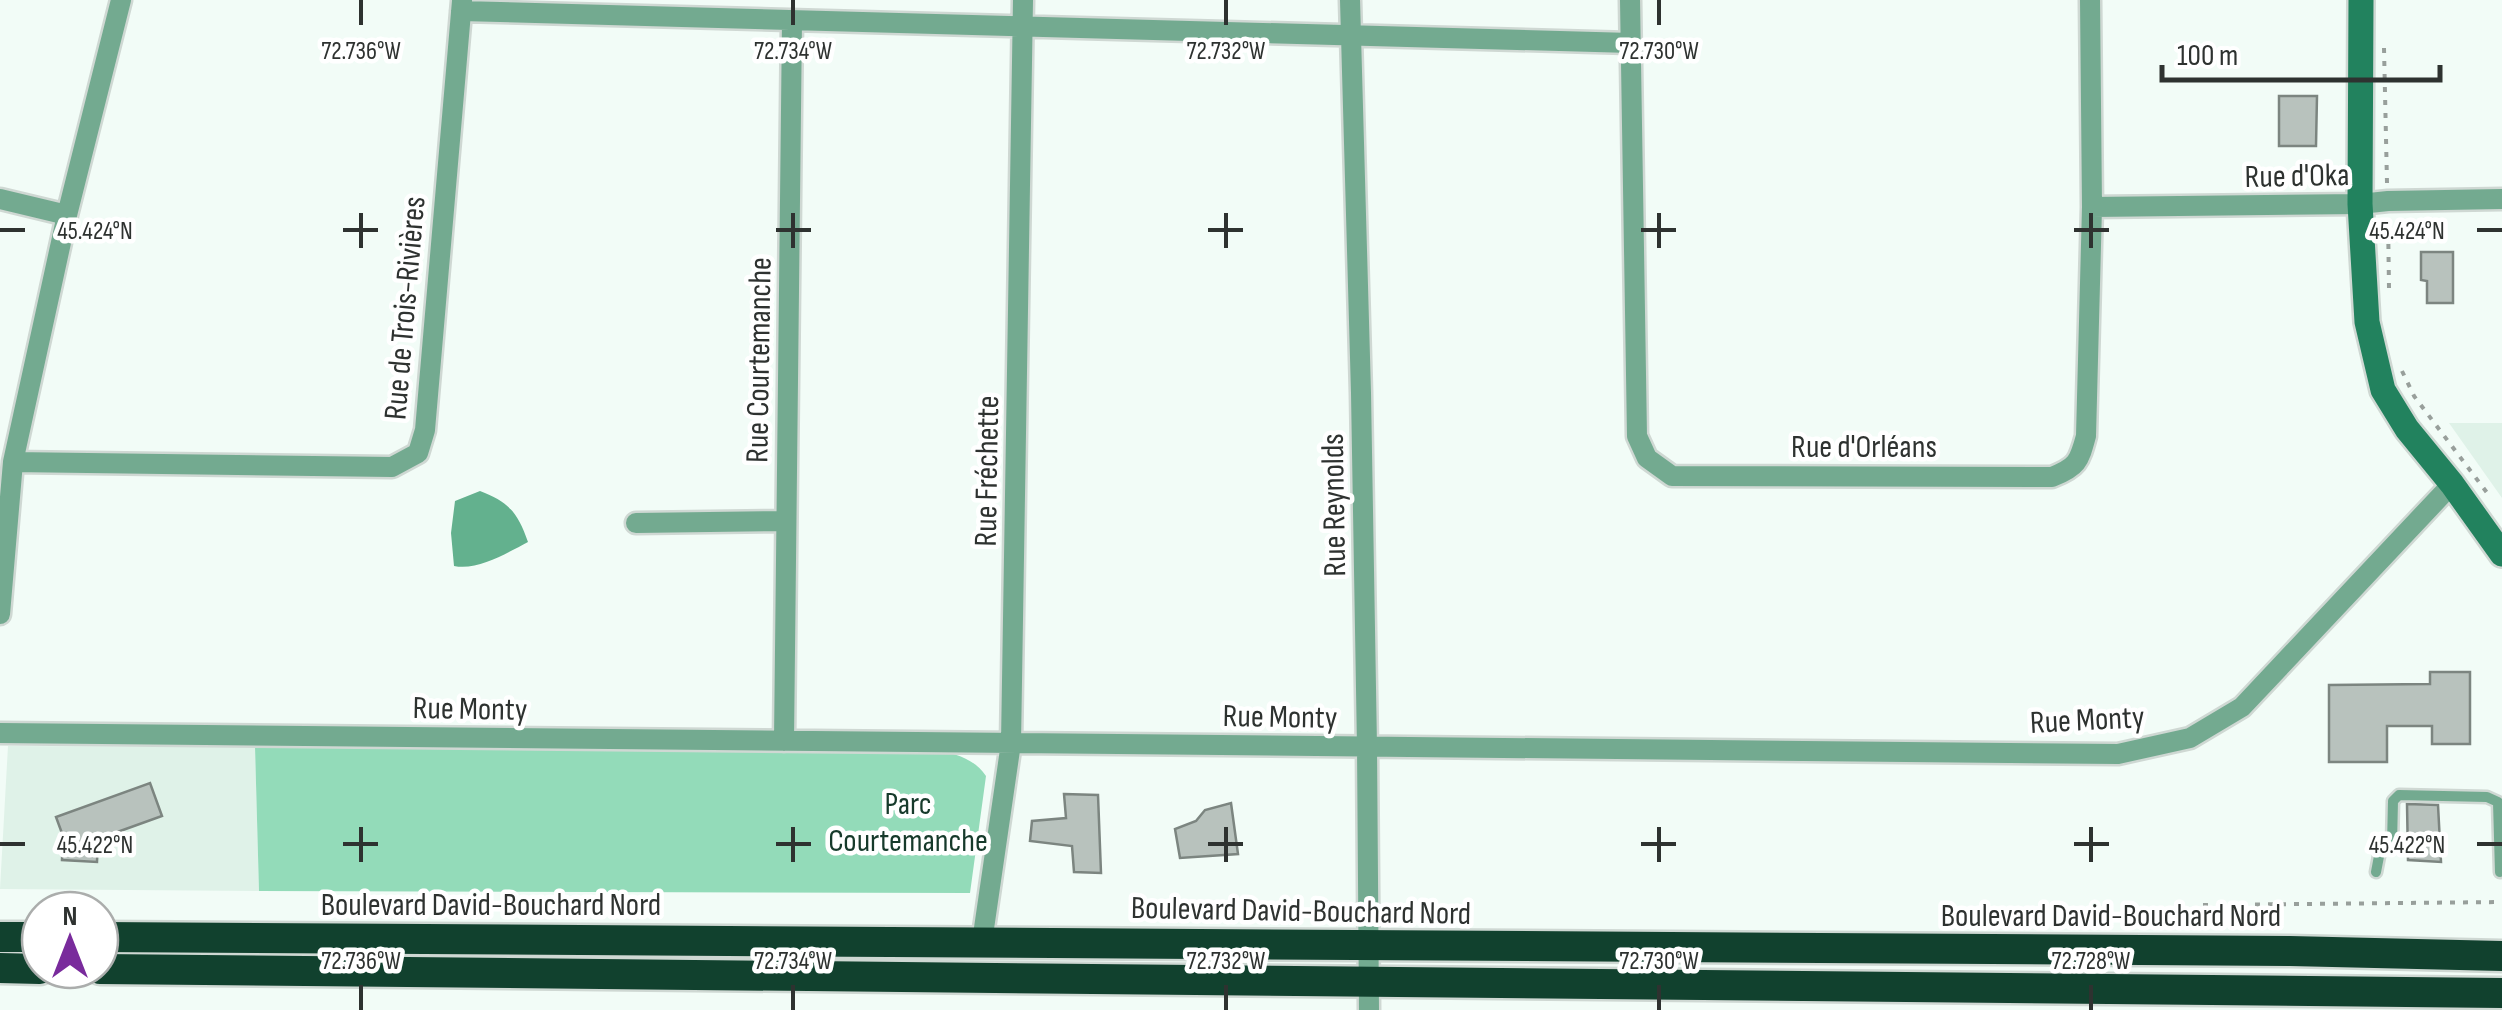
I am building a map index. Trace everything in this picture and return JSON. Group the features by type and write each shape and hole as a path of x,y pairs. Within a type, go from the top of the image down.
{"highway":[{"name":"Boulevard David-Bouchard Nord","path":"120,937 2262,951 2502,956"},
{"name":"Boulevard David-Bouchard Nord","path":"120,969 1369,996 2005,990 2502,993"}],"street":[{"path":"0,614 13,462 67,215 121,0"},
{"name":"Rue Fréchette","path":"982,942 1011,743 1023,0"},
{"name":"Rue Reynolds","path":"1350,0 1362,393 1369,996"},
{"name":"Rue d'Orléans","path":"1630,0 1637,436 1647,458 1672,476 2052,477 2072,469 2086,436 2092,207 2090,0"},
{"path":"2361,0 2360,204 2368,322 2384,390 2408,429 2502,554"},
{"path":"461,6 792,20 1631,43"},
{"name":"Rue de Trois-Rivières","path":"13,462 392,467 418,453 425,430 461,6"},
{"name":"Rue Courtemanche","path":"784,741 792,20"},
{"path":"0,199 67,215"},
{"name":"Rue d'Oka","path":"2092,207 2502,199"},
{"name":"Rue Monty","path":"0,734 2118,754 2190,738 2242,708 2452,484"},
{"path":"636,523 786,521"}],"lane":[{"path":"2376,872 2380,851 2392,844 2393,802 2399,795 2487,798 2498,802 2500,872"}],"path":[{"path":"2384,36 2388,294"},
{"path":"2398,358 2414,396 2493,502"},
{"path":"2202,905 2502,902"}],"shaded area":[{"path":"2449,423 2502,423 2502,498"},
{"path":"480,491 511,510 528,542 482,564 454,566 451,533 455,501"},
{"path":"8,746 255,747 259,891 0,889"}],"green space":[{"name":"Parc Courtemanche","path":"255,747 934,749 970,761 986,776 970,893 259,891"}],"building":[{"path":"2279,96 2317,96 2316,146 2279,146"},
{"path":"2421,252 2453,252 2453,303 2427,303 2427,281 2421,280"},
{"path":"2430,672 2470,672 2470,744 2432,744 2432,726 2387,726 2387,762 2329,762 2329,685 2430,684"},
{"path":"150,783 162,816 98,839 97,862 62,860 63,836 56,817"},
{"path":"1064,794 1098,795 1101,873 1074,872 1072,846 1030,841 1032,821 1066,818"},
{"path":"1231,803 1238,854 1180,858 1175,829 1196,821 1205,810"},
{"path":"2407,804 2438,805 2441,862 2408,860"}]}
